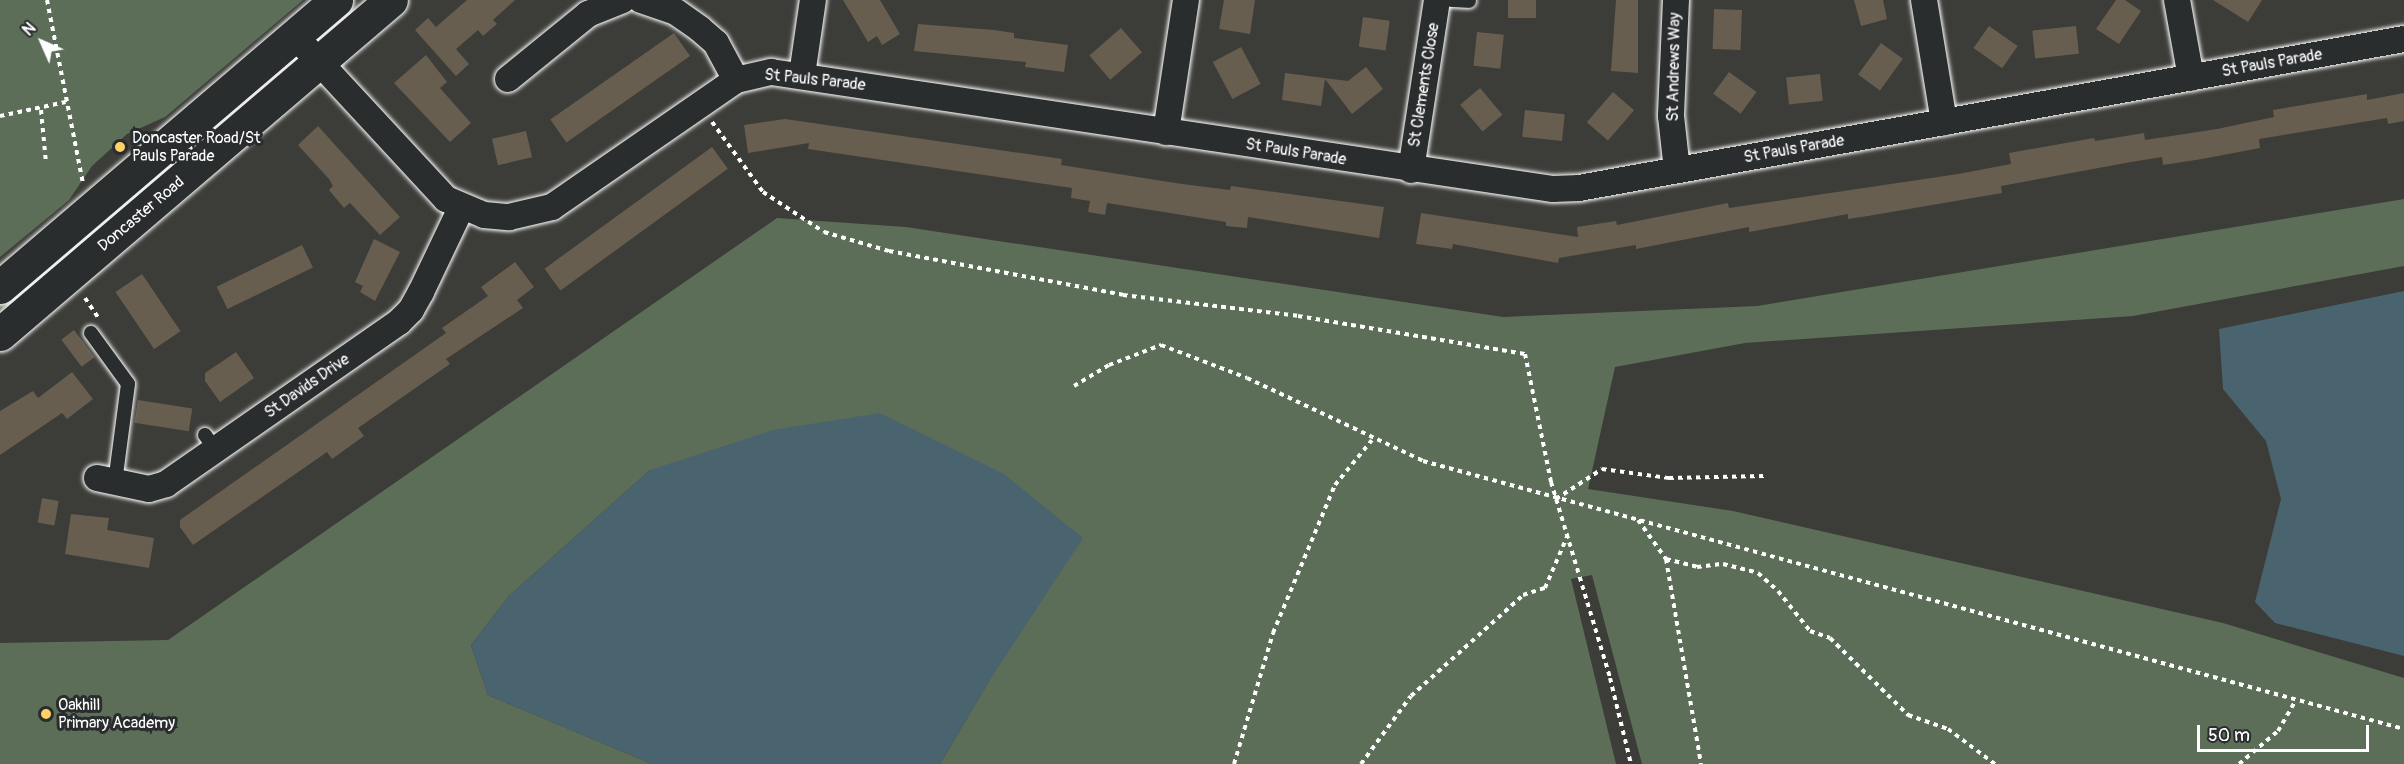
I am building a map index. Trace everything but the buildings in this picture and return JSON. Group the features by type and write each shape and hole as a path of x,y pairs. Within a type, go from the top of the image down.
{"highway":[{"path":"0,286 336,0"},
{"name":"Doncaster Road","path":"0,334 391,0"}],"street":[{"path":"508,79 588,14 622,0"},
{"path":"640,0 676,12 700,29 716,43 736,80"},
{"path":"802,75 813,0"},
{"path":"1166,132 1186,0"},
{"name":"St Clements Close","path":"1411,170 1437,0"},
{"name":"St Andrews Way","path":"1676,0 1671,116 1677,170"},
{"path":"1924,0 1944,122"},
{"path":"2177,0 2191,78"},
{"name":"St Pauls Parade","path":"295,36 446,200 461,208 509,217 529,215 552,207 736,80 771,72 1411,170 1553,189 1579,188 2404,39"},
{"name":"St Davids Drive","path":"106,480 149,489 166,484 210,442 411,310 461,208"}],"lane":[{"path":"1451,0 1469,2"},
{"path":"92,333 128,384 106,480"}],"path":[{"path":"47,0 80,179 98,202"},
{"path":"0,116 40,110 66,102"},
{"path":"699,105 763,192 824,232 890,251 1123,295 1298,316 1526,354 1556,499 1610,678 1631,764"},
{"path":"40,110 46,163"},
{"path":"67,277 100,320 92,333"},
{"path":"1074,386 1109,365 1161,345 1247,378 1372,440 1423,461 2404,729"},
{"path":"1234,764 1273,633 1335,485 1372,440"},
{"path":"1556,499 1602,469 1669,478 1764,476"},
{"path":"1638,520 1666,559 1701,764"},
{"path":"1361,764 1411,696 1523,595 1545,588 1567,537"},
{"path":"1666,559 1697,567 1723,564 1758,573 1778,591 1810,631 1830,638 1908,715 1948,729 1995,764"},
{"path":"2240,764 2278,731 2295,701"}],"green space":[{"path":"0,0 303,0 165,117 127,134 92,166 69,200 0,257"},
{"path":"204,129 212,137 0,315 0,302"},
{"path":"2404,199 2404,266 2133,316 1745,343 1615,367 1588,489 1733,511 2223,623 2404,678 2404,764 1642,764 1592,575 1571,579 1616,764 940,764 989,681 650,470 509,596 471,645 488,695 652,764 0,764 0,643 168,640 777,218 906,227 1503,317 1757,306"}],"water":[{"path":"2404,291 2404,656 2275,623 2255,602 2281,499 2266,441 2223,389 2219,329"},
{"path":"880,413 1004,474 1083,538 989,681 940,764 652,764 488,695 471,645 509,596 650,470 773,430"}],"place":[{"name":"Doncaster Road/St Pauls Parade","path":"120,147"},
{"name":"Oakhill Primary Academy","path":"46,714"}]}
